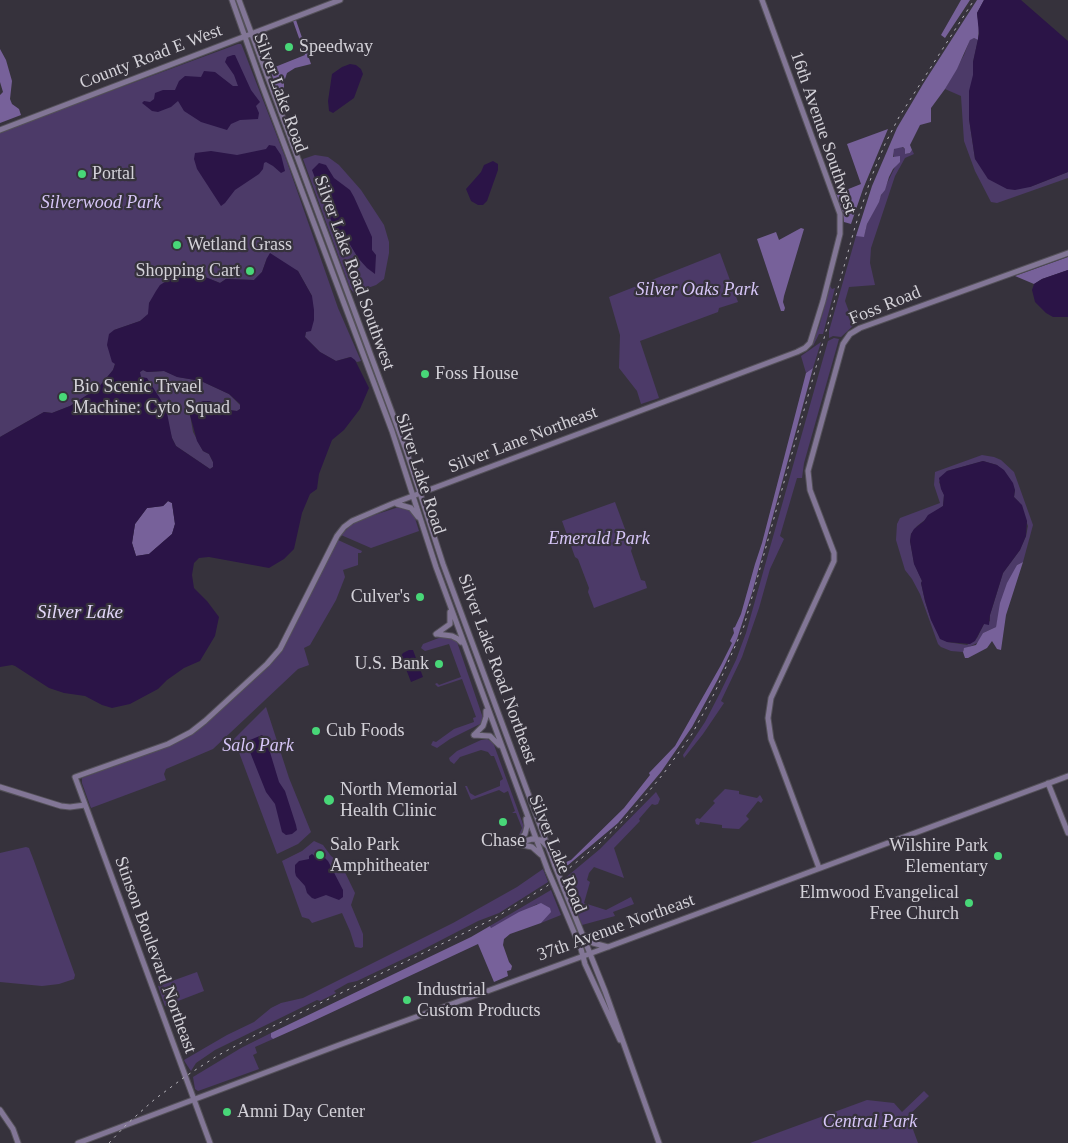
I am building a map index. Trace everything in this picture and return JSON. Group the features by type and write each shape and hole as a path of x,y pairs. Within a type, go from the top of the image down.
{"street":[{"name":"Silver Lake Road","path":"232,0 244,37 386,415 448,602 523,806 583,956"},
{"name":"Silver Lake Road Southwest","path":"239,0 421,494"},
{"name":"County Road E West","path":"0,130 340,0"},
{"name":"16th Avenue Southwest","path":"762,0 832,192 840,221 840,234 810,343 797,352 764,364"},
{"name":"Foss Road","path":"819,868 771,738 768,718 772,698 834,564 835,558 810,490 808,471 841,348 850,334 863,327 1068,253"},
{"name":"Silver Lane Northeast","path":"75,777 168,744 191,732 267,664 280,649 340,531 356,518 764,364"},
{"name":"Silver Lake Road Northeast","path":"421,494 443,564 564,890 619,1028 625,1050 660,1143"},
{"path":"394,503 411,508 421,521"},
{"path":"448,602 451,622 448,627 436,634 455,637 465,647"},
{"path":"484,700 485,721 483,726 474,735 490,736 502,748"},
{"name":"37th Avenue Northeast","path":"78,1143 521,977 590,954 1068,776"},
{"name":"Stinson Boulevard Northeast","path":"75,777 210,1143"},
{"path":"1048,783 1068,833"},
{"path":"0,788 70,808 85,805"},
{"path":"515,844 526,831 527,826 523,806"},
{"path":"515,844 529,839 541,840 548,846"},
{"path":"515,844 531,847 542,855"},
{"path":"580,930 591,942 608,947"},
{"name":"Silver Lake Road Northeast","path":"583,956 614,1030 625,1050"},
{"path":"0,1110 13,1129 18,1143"}],"green space":[{"path":"970,39 978,40 973,62 974,70 969,119 975,159 1030,187 1068,172 1068,178 997,203 991,202 975,171 964,141 961,96 945,89 964,55"},
{"name":"Silverwood Park","path":"238,44 242,46 287,162 338,308 361,361 357,362 350,357 336,361 320,352 305,337 312,296 298,271 267,258 262,272 254,280 226,279 220,283 187,270 149,303 149,314 140,321 114,330 115,364 113,370 98,388 70,406 52,413 44,412 0,437 0,132"},
{"path":"902,147 905,149 905,154 910,153 912,150 914,154 905,158 895,176 871,248 870,263 875,285 849,287 845,301 854,325 841,337 833,336 829,338 829,331 856,236 864,236 867,224 900,157 894,158 893,151 895,148"},
{"path":"315,155 328,157 339,165 361,190 384,225 389,242 389,253 384,279 376,285 354,293 350,288 303,159"},
{"name":"Silver Oaks Park","path":"720,253 738,302 719,308 718,312 640,341 659,398 641,404 637,391 619,368 620,335 609,297"},
{"path":"830,286 832,289 835,288 823,334 819,334 813,346 812,344 819,327"},
{"path":"834,338 839,339 804,463 802,478 797,478 780,536 784,539 770,569 742,657 721,701 724,703 684,758 683,755 705,722 720,693 736,660 746,633 828,341"},
{"path":"821,342 813,368 806,373 801,356"},
{"path":"143,370 147,372 164,371 178,377 201,381 229,394 240,405 240,409 237,411 228,410 210,401 190,415 193,432 203,451 209,454 213,467 210,469 176,446 169,428 140,375 140,372"},
{"path":"982,455 1001,460 1014,472 1033,525 1023,562 1017,565 996,627 983,633 979,642 963,650 963,652 951,651 938,644 920,594 905,570 896,540 897,524 900,518 940,503 934,485 935,472","holes":["983,461 997,465 1015,490 1014,497 1019,502 1028,526 1026,536 1020,550 1003,573 990,615 990,621 984,624 977,638 967,645 947,642 931,620 925,601 922,581 914,563 910,541 911,534 917,526 943,506 944,495 939,482 947,471"]},
{"name":"Emerald Park","path":"615,502 632,548 631,551 641,580 645,581 647,588 594,608 588,592 589,588 562,521"},
{"path":"402,506 409,508 414,515 419,531 371,548 341,535 353,523 359,520"},
{"path":"338,540 362,551 358,553 358,565 343,570 345,577 336,600 310,645 304,648 309,665 298,669 213,749 166,769 164,774 166,780 91,808 82,778 173,744 190,735 285,644"},
{"path":"444,636 456,639 483,718 480,724 450,739 437,748 431,745 433,741 436,742 454,729 474,722 473,718 476,717 462,679 438,687 435,684 439,685 461,677 449,644 425,651 421,648 423,644"},
{"name":"Salo Park","path":"266,707 289,778 311,832 298,844 277,854 234,739"},
{"path":"487,739 494,745 524,827 519,835 522,828 516,813 512,813 515,811 508,791 504,793 499,790 471,800 465,786 475,796 500,786 500,781 503,779 494,756 481,750 460,757 454,764 449,758 457,751"},
{"path":"725,789 739,791 739,794 757,798 760,795 763,800 761,803 758,801 746,816 749,819 739,829 722,828 722,825 700,822 699,825 696,824 695,820 697,818 700,819 715,803 713,801"},
{"path":"656,792 660,799 658,804 652,804 639,819 640,821 614,848 624,878 594,867 589,873 587,880 590,882 584,903 606,910 631,897 634,904 613,912 615,916 582,925 564,879 600,849"},
{"path":"314,841 323,845 331,856 339,860 355,893 351,905 363,934 363,947 361,948 355,947 342,913 312,923 309,919 302,917 282,861 302,851"},
{"path":"29,848 34,861 75,975 74,979 59,984 42,986 0,982 0,853"},
{"path":"543,869 548,882 499,913 478,921 357,981 348,983 334,991 336,993 320,1001 317,1000 215,1050 196,1063 191,1071 185,1062 184,1060 227,1035 254,1022 271,1008 281,1003 303,998 453,923 517,887"},
{"path":"551,890 561,915 541,923 546,916 537,904 491,928 490,926"},
{"path":"197,972 204,991 165,1006 158,986"},
{"path":"271,1033 273,1039 255,1047 257,1053 253,1055 259,1069 198,1091 195,1089 193,1077 241,1048"},
{"name":"Central Park","path":"924,1091 929,1096 908,1116 918,1143 750,1143 867,1100 894,1103 902,1112"}],"shaded area":[{"path":"961,0 970,0 945,38 941,35"},
{"path":"977,0 984,0 977,13 978,40 974,38 970,40 957,69 931,108 931,122 920,125 910,145 912,150 910,153 905,154 903,147 894,149 893,157 900,156 900,162 893,169 889,177 885,190 867,224 864,237 856,236 872,186 897,128"},
{"path":"296,20 311,64 295,68 287,73 284,82 284,92 278,94 270,69 305,55 293,21"},
{"path":"0,49 6,60 12,81 10,99 12,104 19,109 21,115 0,123 0,95 3,92 0,82"},
{"path":"888,129 863,189 851,224 844,222 836,194 861,184 847,144"},
{"path":"801,228 804,229 784,296 785,308 784,311 781,311 757,239 776,232 779,240"},
{"path":"1068,257 1068,270 1042,279 1034,284 1015,276"},
{"path":"813,368 752,593 737,639 718,679 692,727 661,772 618,823 561,871 559,865 571,860 624,808 650,775 649,773 675,746 721,665 732,643 730,641 734,633 733,628 741,614 762,543 806,373"},
{"path":"168,501 172,503 175,524 172,534 149,554 136,556 132,543 135,524 147,508 163,506"},
{"path":"1023,562 1006,615 1001,650 997,649 992,641 987,648 965,658 964,648 976,645 983,633 996,627 1000,603 1007,583 1017,565"},
{"path":"541,903 550,908 551,912 541,923 510,934 504,939 503,945 512,966 511,970 507,971 508,976 494,982 478,944 311,1022 273,1039 271,1037 271,1033"}],"water":[{"path":"984,0 1021,0 1068,41 1068,172 1030,187 1015,190 1007,189 988,179 975,159 969,119 969,91 979,34 977,13"},
{"path":"235,55 251,90 260,102 256,106 259,113 258,119 240,120 231,124 227,130 201,122 184,111 178,101 171,107 158,112 152,111 142,103 144,101 150,102 154,99 155,93 163,90 175,90 179,81 185,76 201,77 204,71 215,72 233,86 238,86 234,75 225,62 227,57"},
{"path":"350,64 356,65 363,74 354,98 333,113 329,111 328,101 332,74"},
{"path":"269,145 275,146 281,155 285,171 281,173 273,166 266,162 264,163 263,169 259,174 235,190 221,206 197,169 194,159 195,153 211,151 237,155 266,149"},
{"path":"493,161 498,164 498,170 487,201 483,205 478,205 471,201 466,189 481,172 484,165"},
{"path":"319,163 326,165 334,178 350,190 354,197 372,237 372,250 376,255 375,274 358,258 349,243 337,236 312,170"},
{"name":"Silver Lake","path":"270,253 298,271 312,296 314,320 311,331 306,332 305,337 320,352 336,361 351,357 355,360 369,388 360,409 344,430 332,440 319,474 317,489 310,494 302,513 294,549 284,559 269,568 209,557 199,558 194,563 192,575 194,588 219,617 215,636 200,661 184,668 158,689 130,704 112,708 85,696 64,693 49,688 15,666 0,667 0,437 44,412 52,413 70,406 98,388 113,370 115,364 112,362 107,345 109,334 114,330 140,321 148,314 149,303 160,285 188,270 220,283 226,279 254,280 262,272","holes":["143,370 147,372 164,371 177,377 201,381 229,394 240,404 240,409 237,411 228,410 210,401 203,401 197,404 190,415 197,441 203,451 209,454 213,467 210,469 176,446 172,438 167,413 147,378 141,377 140,372","168,501 172,503 175,524 172,534 149,554 136,556 132,543 135,524 147,508 163,506"]},
{"path":"1068,270 1068,317 1053,317 1035,302 1032,290 1034,284 1042,279"},
{"path":"983,461 997,465 1004,470 1013,483 1014,497 1022,505 1027,521 1026,536 1020,550 1003,573 990,615 989,625 984,624 975,641 970,644 947,642 940,639 931,620 925,601 922,581 914,564 910,541 911,534 928,515 943,506 944,495 939,478 947,471"},
{"path":"409,650 413,650 423,677 411,682 401,656"},
{"path":"262,735 266,739 279,782 285,791 296,825 297,830 292,834 286,835 282,832 275,804 266,792 248,747 250,740"},
{"path":"312,854 317,858 325,858 328,861 343,890 343,897 339,900 326,895 315,899 312,898 296,876 295,865 299,861 309,859 309,856"}],"railway":[{"path":"109,1143 155,1099 217,1056 261,1032 495,918 547,886 599,844 630,814 664,773 692,734 715,692 744,626 855,227 871,178 899,117 974,0"}],"place":[{"name":"Speedway","path":"289,47"},
{"name":"Portal","path":"82,174"},
{"name":"Wetland Grass","path":"177,245"},
{"name":"Shopping Cart","path":"250,271"},
{"name":"Foss House","path":"425,374"},
{"name":"Bio Scenic Trvael Machine: Cyto Squad","path":"63,397"},
{"name":"Culver's","path":"420,597"},
{"name":"U.S. Bank","path":"439,664"},
{"name":"Cub Foods","path":"316,731"},
{"name":"North Memorial Health Clinic","path":"329,800"},
{"name":"Chase","path":"503,822"},
{"name":"Salo Park Amphitheater","path":"320,855"},
{"name":"Wilshire Park Elementary","path":"998,856"},
{"name":"Elmwood Evangelical Free Church","path":"969,903"},
{"name":"Industrial Custom Products","path":"407,1000"},
{"name":"Amni Day Center","path":"227,1112"}]}
